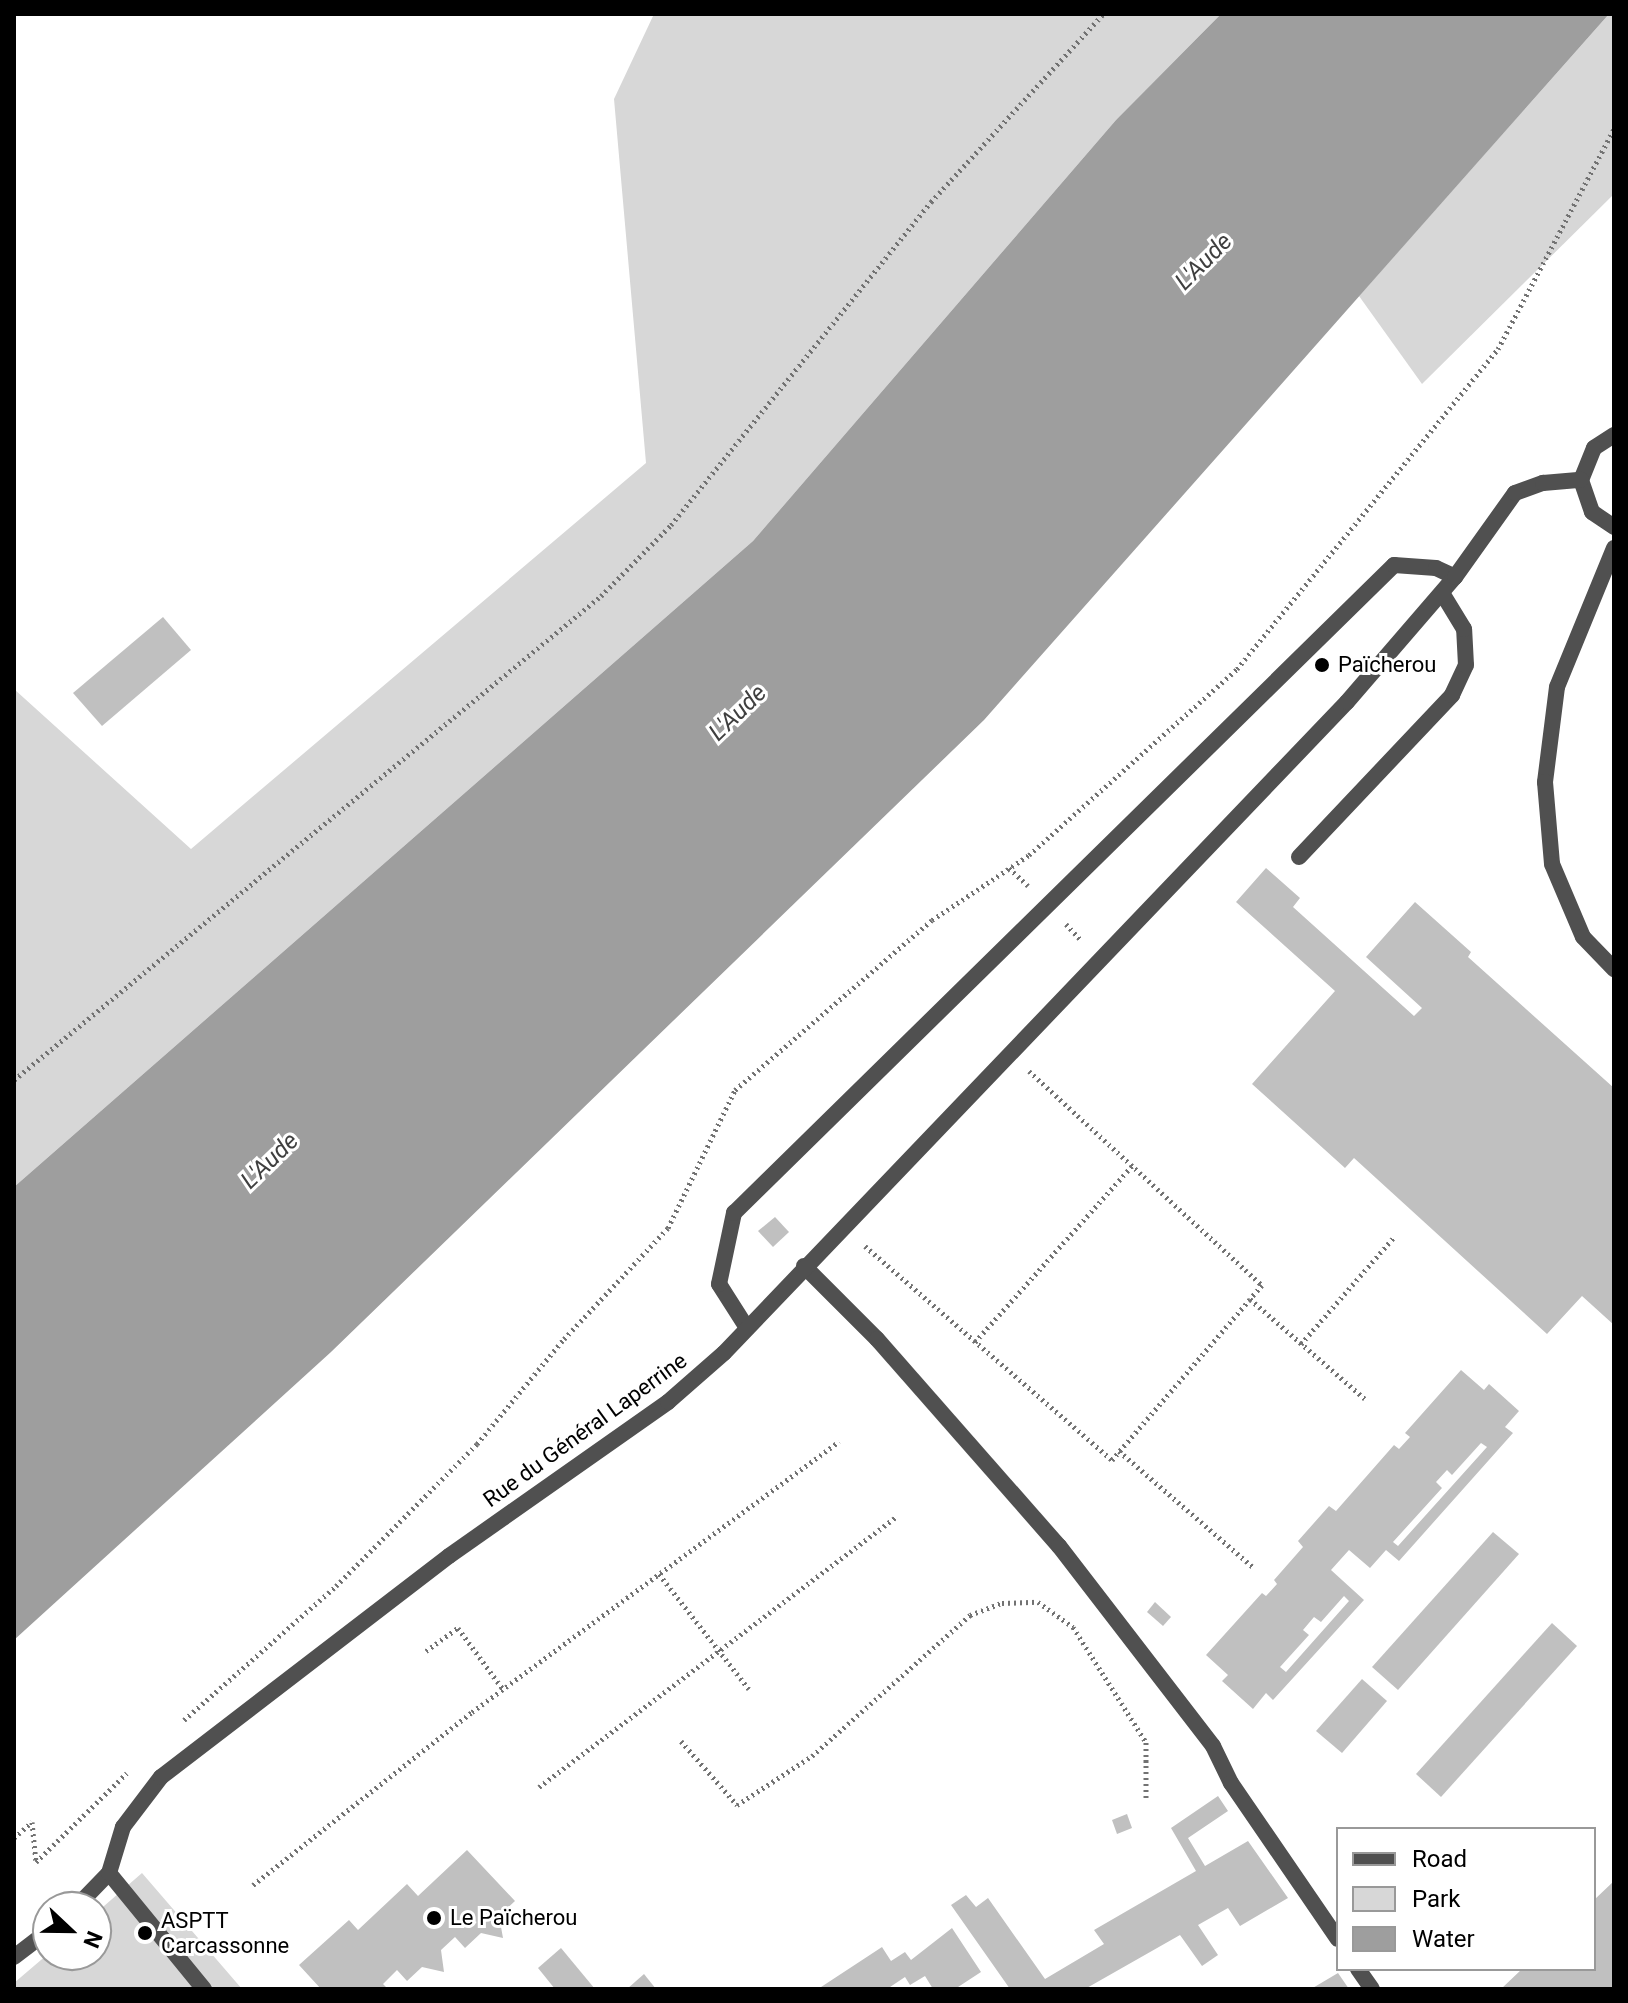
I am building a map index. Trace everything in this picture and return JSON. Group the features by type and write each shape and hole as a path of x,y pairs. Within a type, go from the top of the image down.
{"street":[{"path":"1614,435 1594,448 1581,480 1592,512 1614,527"},
{"name":"Rue du Général Laperrine","path":"92,1891 109,1873 123,1827 161,1777 449,1556 668,1402 747,1328 1347,702 1455,577 1515,493 1543,483 1581,480"},
{"path":"1614,548 1557,687 1545,782 1552,864 1583,937 1614,969"},
{"path":"747,1328 719,1284 734,1213 1394,565 1436,568 1455,577"},
{"path":"1299,857 1452,695 1466,665 1464,629 1442,593"},
{"path":"804,1266 877,1339 1059,1546 1213,1746 1231,1783 1336,1936"},
{"path":"109,1873 204,1989"},
{"path":"14,1957 32,1943"},
{"path":"1359,1971 1372,1989"}],"path":[{"path":"14,1080 601,596 671,525 931,202 1103,14"},
{"path":"172,1731 336,1586 467,1455 564,1339 668,1228 735,1090 932,920 1009,868 1237,669 1498,349 1614,129"},
{"path":"1009,868 1098,959"},
{"path":"1014,1080 1035,1057"},
{"path":"873,1232 862,1244 1112,1460 1262,1285 1025,1068"},
{"path":"975,1342 1132,1166"},
{"path":"1301,1344 1394,1237"},
{"path":"1250,1299 1365,1399"},
{"path":"253,1885 503,1689 839,1441"},
{"path":"1119,1451 1253,1567"},
{"path":"539,1787 896,1517"},
{"path":"659,1574 749,1689"},
{"path":"681,1741 737,1805 812,1756 970,1615 1002,1603 1038,1602 1073,1627 1146,1742 1146,1798"},
{"path":"426,1651 458,1628 503,1689"},
{"path":"14,1838 32,1822 36,1862 137,1763"}],"green space":[{"path":"654,14 1221,14 1116,120 753,541 14,1187 14,689 191,849 646,463 614,99"},
{"path":"1609,14 1614,14 1614,194 1422,384 1359,296"},
{"name":"ASPTT Carcassonne","path":"142,1873 242,1989 14,1989 14,1983 32,1968 32,1971 112,1971 112,1899"}],"water":[{"name":"L'Aude","path":"1221,14 1609,14 984,720 331,1352 14,1640 14,1187 753,541 1116,120"}],"building":[{"path":"163,617 191,650 102,726 73,693"},
{"path":"1266,868 1300,898 1293,907 1414,1016 1422,1008 1366,957 1415,902 1471,952 1468,957 1614,1088 1614,1325 1582,1296 1547,1334 1354,1158 1345,1168 1252,1084 1335,991 1236,902"},
{"path":"775,1217 789,1232 773,1247 758,1231"},
{"path":"1461,1370 1484,1390 1489,1384 1519,1411 1505,1427 1513,1433 1399,1561 1386,1550 1370,1568 1349,1550 1331,1570 1364,1600 1273,1700 1266,1693 1253,1709 1222,1681 1228,1675 1206,1655 1262,1593 1266,1596 1277,1584 1274,1580 1303,1547 1298,1541 1329,1506 1336,1511 1394,1445 1399,1449 1410,1437 1405,1433","holes":["1481,1443 1487,1447 1398,1546 1393,1542 1442,1488 1436,1482 1447,1470 1452,1475","1344,1596 1349,1601 1286,1672 1280,1667 1309,1635 1303,1630 1314,1617 1321,1622"]},
{"path":"1493,1532 1519,1554 1398,1690 1372,1667"},
{"path":"1155,1602 1171,1617 1163,1626 1147,1612"},
{"path":"1552,1623 1577,1646 1441,1797 1416,1774"},
{"path":"1362,1679 1387,1701 1342,1753 1316,1731"},
{"path":"1218,1796 1228,1811 1188,1838 1205,1866 1248,1841 1288,1898 1240,1926 1228,1908 1198,1925 1218,1955 1202,1966 1180,1935 1085,1989 1010,1989 951,1905 966,1895 976,1907 988,1898 1045,1979 1104,1944 1094,1930 1196,1871 1171,1828"},
{"path":"1127,1814 1132,1828 1117,1834 1112,1820"},
{"name":"Le Païcherou","path":"467,1850 515,1901 499,1916 503,1938 481,1933 465,1948 455,1937 441,1950 444,1972 422,1967 407,1981 397,1970 383,1984 388,1989 321,1989 299,1965 349,1920 358,1930 407,1884 418,1896"},
{"path":"1614,1881 1614,1989 1501,1989 1520,1971 1596,1971 1596,1898"},
{"path":"952,1928 981,1972 955,1989 933,1989 925,1976 910,1985 905,1977 887,1989 818,1989 882,1947 891,1961 905,1952 911,1960"},
{"path":"561,1948 595,1989 555,1989 538,1968"},
{"path":"1338,1973 1349,1989 1311,1989"},
{"path":"644,1974 656,1989 627,1989"}],"place":[{"name":"Païcherou","path":"1322,665"},
{"name":"Le Païcherou","path":"434,1918"},
{"name":"ASPTT Carcassonne","path":"145,1933"}]}
